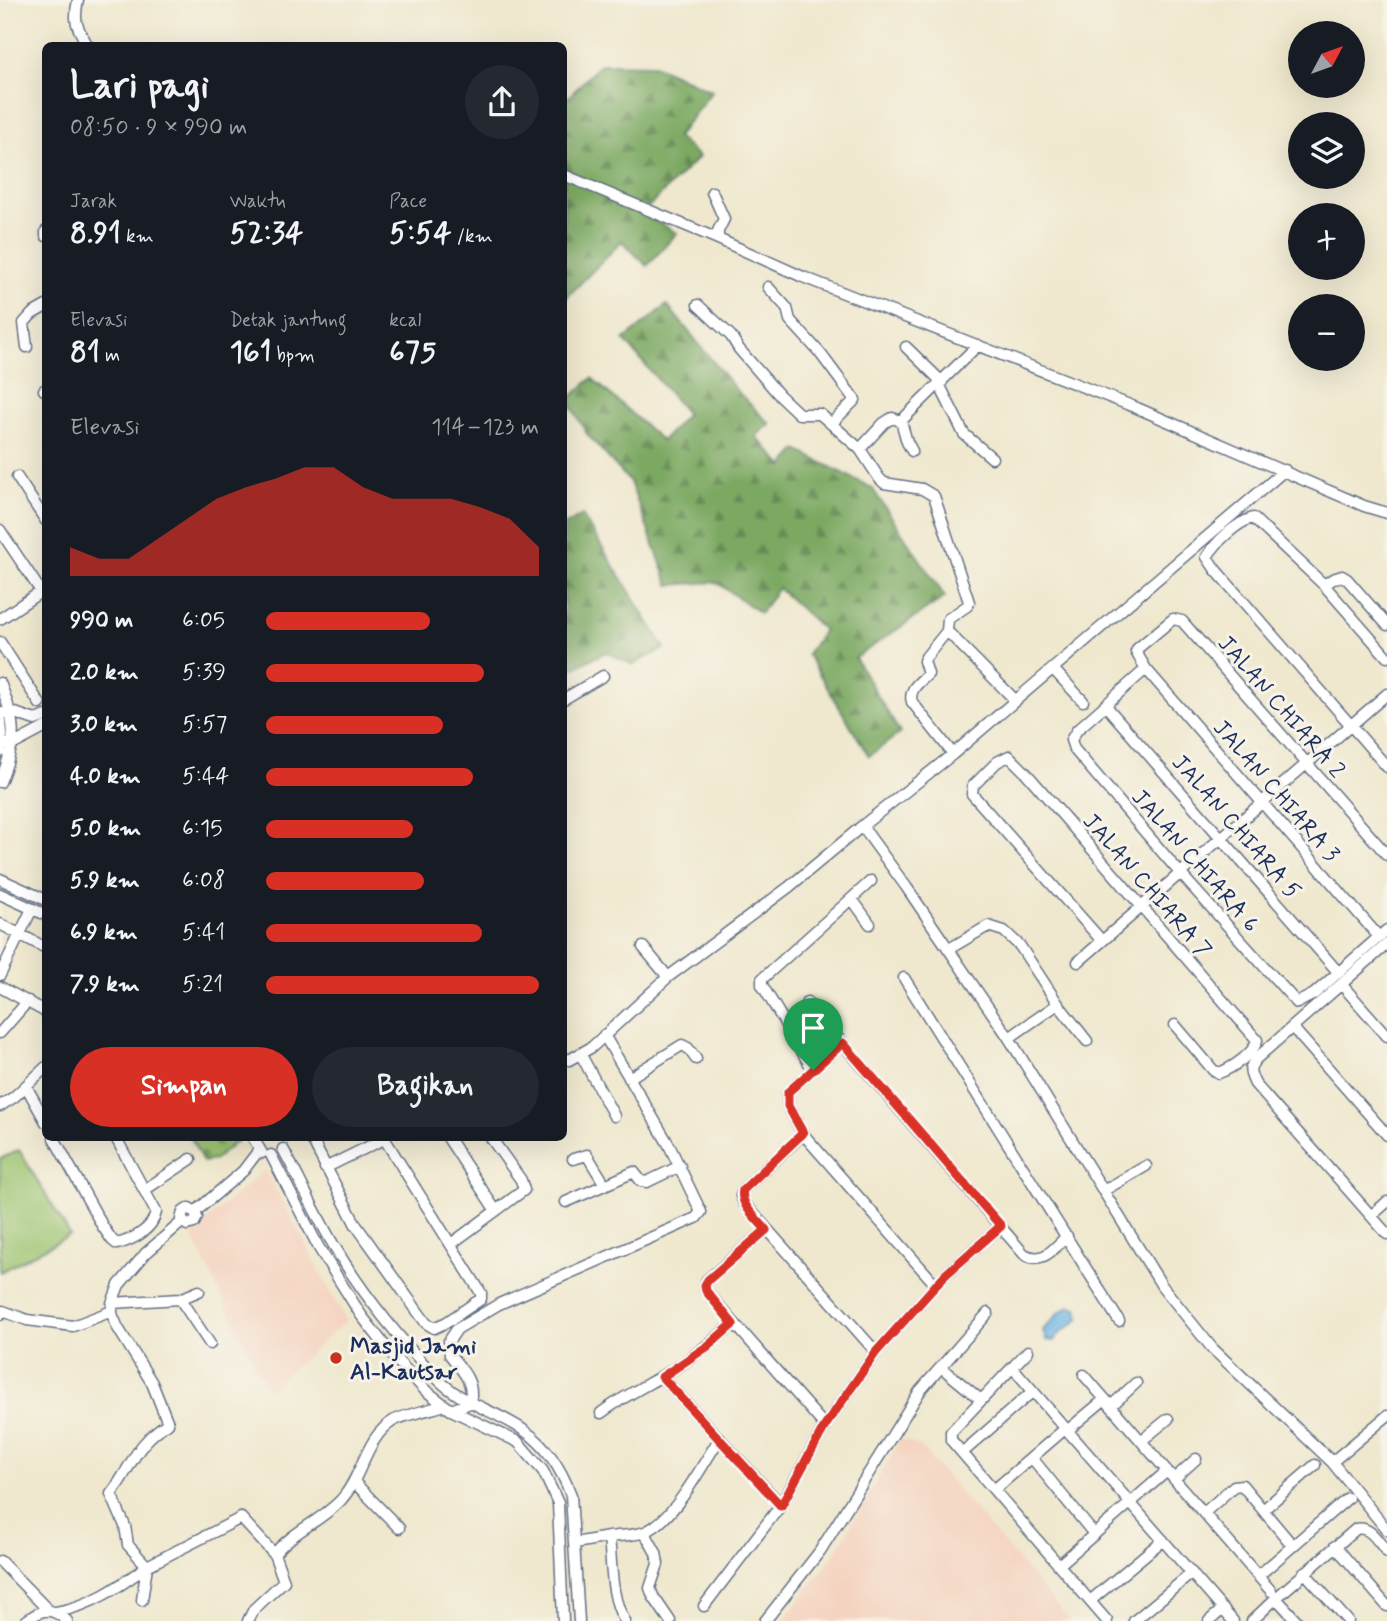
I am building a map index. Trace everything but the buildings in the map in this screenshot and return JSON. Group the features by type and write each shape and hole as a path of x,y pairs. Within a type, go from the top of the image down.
{"street":[{"path":"78,0 74,17 86,42"},
{"path":"567,176 718,235 803,277 1090,388 1364,506 1387,513"},
{"path":"712,192 724,219 718,235"},
{"path":"768,287 787,308 790,320 820,352 855,400 831,424"},
{"path":"698,305 731,336 759,374 799,414 820,414 860,449 884,483 922,489 934,496 970,602 948,619 947,631 924,661 928,674 910,695 912,702 953,754"},
{"path":"27,347 24,323 42,308"},
{"path":"901,421 978,345"},
{"path":"906,347 940,383 964,434 992,458"},
{"path":"860,449 884,423 892,418 901,421"},
{"path":"901,421 912,451"},
{"path":"567,1059 581,1055 667,977 789,887 953,754 1285,470"},
{"path":"16,477 42,515"},
{"path":"1387,657 1324,585 1253,518 1239,526 1207,556 1387,767"},
{"path":"0,530 42,590"},
{"path":"1324,585 1342,576 1347,579 1387,625"},
{"path":"0,619 42,594"},
{"name":"JALAN CHIARA 2","path":"1146,668 1136,652 1138,648 1173,618 1182,621 1387,855"},
{"path":"947,631 1015,700"},
{"path":"0,642 40,704"},
{"path":"1106,706 1146,668"},
{"name":"JALAN CHIARA 3","path":"1146,668 1262,802 1385,937"},
{"path":"1053,669 1083,701"},
{"path":"567,697 603,676"},
{"path":"0,683 5,747 0,782"},
{"path":"1078,962 1387,694"},
{"name":"JALAN CHIARA 6","path":"1106,706 1077,730 1070,740 1074,749 1180,873 1297,1003 1314,995 1338,972"},
{"name":"JALAN CHIARA 5","path":"1106,706 1338,972"},
{"path":"4,712 35,720 42,717"},
{"path":"5,747 42,729"},
{"name":"JALAN CHIARA 7","path":"1102,941 972,794 973,786 998,762 1009,756 1257,1040 1255,1047 1219,1073 1213,1070 1175,1025"},
{"path":"862,826 1009,1038 1148,1266 1181,1311 1212,1348 1332,1462 1387,1530"},
{"path":"0,879 42,898"},
{"path":"813,1070 762,985 762,979 872,881"},
{"path":"0,894 42,913"},
{"path":"852,899 870,924"},
{"path":"0,975 32,909"},
{"path":"0,924 42,946"},
{"path":"949,949 988,926 1004,931 1020,946 1058,1004 1087,1041"},
{"path":"1338,972 1385,937"},
{"path":"1385,937 1342,985 1257,1058 1249,1073 1255,1084 1387,1234"},
{"path":"643,947 667,977"},
{"path":"904,978 1119,1321"},
{"path":"1342,985 1387,1036"},
{"path":"0,987 42,1010"},
{"path":"0,1033 28,1002"},
{"path":"807,1002 1024,1254 1034,1259 1041,1258 1067,1236"},
{"path":"1009,1038 1058,1004"},
{"path":"1292,1027 1387,1135"},
{"path":"470,1403 470,1381 450,1355 449,1341 457,1329 522,1292 696,1218 701,1212 680,1166 604,1035"},
{"path":"843,1043 788,1092 788,1106 803,1133 936,1284"},
{"path":"629,1078 682,1045 688,1048 696,1059"},
{"path":"581,1055 614,1116"},
{"path":"0,1106 42,1071"},
{"path":"26,1086 42,1115"},
{"path":"803,1133 743,1190 741,1196 766,1230 876,1352"},
{"path":"56,1141 103,1227 117,1244 135,1236 155,1220 156,1212 146,1189 118,1141"},
{"path":"254,1141 262,1153 271,1155 283,1149"},
{"path":"285,1141 283,1149 333,1244 372,1304 437,1379 470,1403 524,1430 553,1459 571,1495 579,1621"},
{"path":"312,1141 356,1225 426,1323 434,1328 481,1299 479,1286 387,1141"},
{"path":"326,1168 379,1141"},
{"path":"450,1141 496,1211"},
{"path":"451,1244 524,1190 521,1180 493,1141"},
{"path":"142,1600 146,1566 128,1545 125,1526 111,1494 124,1477 132,1458 150,1435 168,1423 152,1383 118,1328 112,1307 119,1285 146,1253 183,1221 187,1224 194,1223 197,1217 195,1212 243,1171 259,1150"},
{"path":"271,1155 319,1248 361,1315 393,1356 425,1390 447,1408 517,1443 531,1455 553,1489 558,1503 563,1621"},
{"path":"573,1159 587,1155 604,1184"},
{"path":"146,1189 191,1159"},
{"path":"566,1202 634,1172 641,1181 648,1182 680,1166"},
{"path":"1103,1191 1146,1166"},
{"path":"1371,1216 1387,1202"},
{"path":"704,1606 781,1506 825,1426 876,1352 936,1284 1001,1226"},
{"path":"766,1230 708,1280 706,1291 825,1426"},
{"path":"0,1315 3,1311 27,1320 74,1326 112,1307 180,1299 199,1290"},
{"path":"180,1299 210,1344"},
{"path":"765,1621 820,1551 920,1391 988,1313"},
{"path":"601,1413 708,1346 733,1324"},
{"path":"1028,1351 951,1432 951,1440 1107,1621"},
{"path":"941,1367 981,1400"},
{"path":"1013,1368 1233,1621"},
{"path":"1084,1375 1297,1621"},
{"path":"662,1377 781,1506"},
{"path":"994,1490 1067,1429 1136,1383"},
{"path":"962,1453 1032,1391"},
{"path":"274,1554 282,1544 341,1500 354,1482 373,1440 395,1419 470,1403"},
{"path":"1332,1462 1387,1416"},
{"path":"1141,1441 1168,1419"},
{"path":"575,1543 645,1533 669,1513 720,1438"},
{"path":"1032,1458 1094,1534"},
{"path":"1059,1564 1131,1502 1196,1459"},
{"path":"1262,1510 1315,1465"},
{"path":"354,1482 399,1528"},
{"path":"1205,1513 1238,1485 1244,1487 1293,1546"},
{"path":"1258,1576 1348,1498"},
{"path":"26,1621 36,1613 70,1609 110,1592 146,1566 241,1518 274,1554 284,1581 254,1609 248,1621"},
{"path":"1252,1621 1274,1594 1356,1529 1362,1527 1368,1530 1387,1552"},
{"path":"645,1533 653,1545 659,1564 650,1588 670,1621"},
{"path":"609,1537 615,1593 620,1614 625,1621"},
{"path":"1090,1601 1163,1540"},
{"path":"1335,1546 1387,1606"},
{"path":"0,1561 52,1611 67,1621"},
{"path":"1304,1572 1348,1621"},
{"path":"1134,1621 1192,1573"},
{"path":"1209,1621 1223,1609"}],"shaded area":[{"path":"266,1169 346,1321 268,1391 191,1234"},
{"path":"901,1439 921,1447 1070,1621 783,1621 834,1555"}],"green space":[{"path":"600,64 654,65 712,91 677,137 699,157 642,213 677,233 647,266 622,241 567,297 567,99"},
{"path":"667,305 736,390 770,424 756,436 783,466 797,450 872,488 945,597 855,658 900,733 869,756 807,654 824,630 778,588 760,613 716,582 669,585 630,482 587,434 568,400 592,378 662,441 687,414 624,340"},
{"path":"582,515 665,648 633,665 606,652 567,671 567,524"},
{"path":"192,1141 237,1141 214,1160 203,1162"},
{"path":"19,1150 70,1235 0,1272 0,1159"}],"water":[{"path":"1071,1306 1077,1308 1080,1317 1054,1341 1046,1340 1043,1330 1061,1311"}],"place":[{"name":"Masjid Jami Al-Kautsar","path":"336,1358"}],"route":[{"path":"843,1043 1001,1226 945,1275 876,1352 825,1426 781,1506 662,1377 708,1346 733,1324 706,1291 705,1285 766,1230 741,1196 743,1190 803,1133 786,1098 788,1092 813,1070 843,1043"}]}
